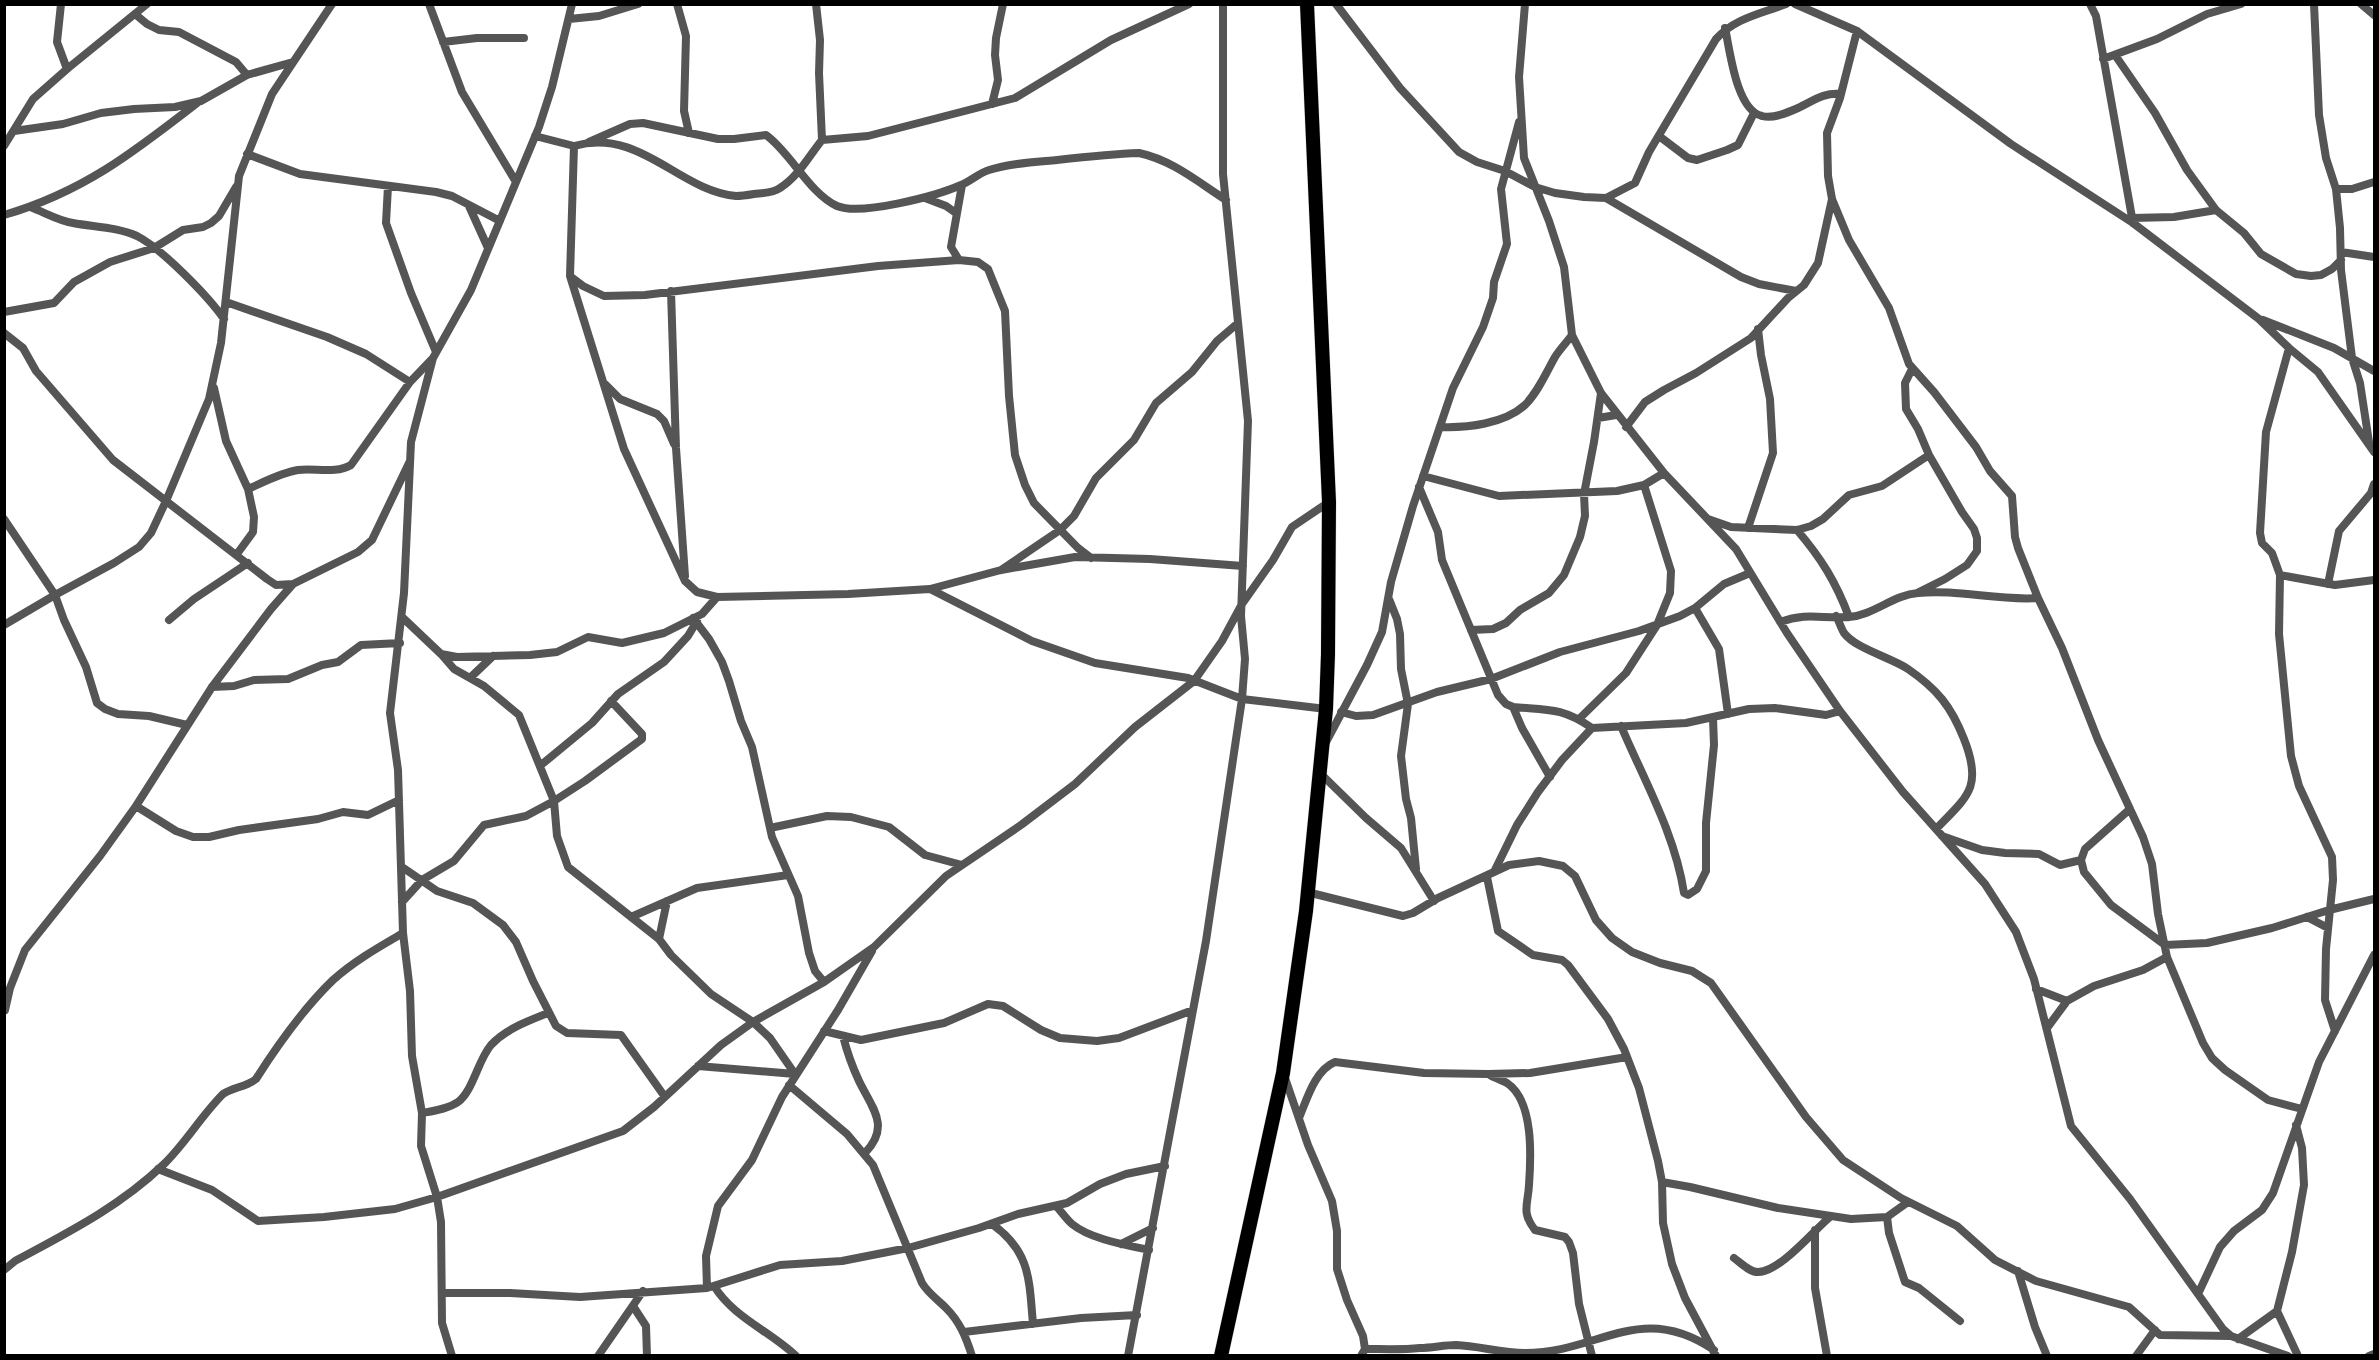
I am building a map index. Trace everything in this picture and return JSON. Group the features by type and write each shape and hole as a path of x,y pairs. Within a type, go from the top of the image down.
{"highway":[{"path":"1221,1356 1283,1073 1321,774 1326,709 1329,502 1307,4"}],"street":[{"path":"61,4 57,42 67,69"},
{"path":"4,146 33,99 147,4"},
{"path":"4,626 114,563 139,546 150,533 209,399 224,319 238,183 247,154 272,94 332,4"},
{"path":"429,4 462,92 516,182"},
{"path":"248,489 296,471 342,469 351,465 410,382 434,355 471,290 535,136 552,87 572,4"},
{"path":"569,19 599,16 638,4"},
{"path":"677,4 686,36 684,111 689,133"},
{"path":"589,142 618,145 652,157 702,186 735,196 778,190 790,181 822,140 820,40 816,4"},
{"path":"992,104 998,80 995,45 1003,4"},
{"path":"822,140 868,136 1016,98 1111,40 1190,4"},
{"path":"1128,1356 1206,941 1242,699 1245,659 1242,604 1248,421 1223,174 1223,4"},
{"path":"1336,4 1400,88 1459,152 1477,162 1505,171 1535,187 1555,193 1606,198 1741,277 1759,284 1796,291"},
{"path":"1525,4 1519,77 1524,158 1564,267 1572,335 1601,393 1664,473 1736,549 1780,622 1840,711 1903,792 1985,884 2016,932 2036,989 2071,1126 2130,1198 2198,1294 2234,1338"},
{"path":"1606,198 1635,183 1649,152 1716,39 1725,28 1740,20 1786,4"},
{"path":"1795,4 1857,31 2011,144 2133,221 2259,319 2318,372 2372,449"},
{"path":"2090,4 2096,16 2133,221"},
{"path":"2103,59 2220,8 2241,4"},
{"path":"2314,4 2319,115 2326,158 2336,189 2352,358 2360,383 2372,449"},
{"path":"2361,4 2374,15"},
{"path":"135,14 159,30 179,32 236,62 248,75"},
{"path":"1725,28 1738,86 1747,106 1754,113 1773,117 1827,94 1841,94"},
{"path":"1857,31 1841,94 1827,133 1828,176 1832,199 1849,240 1889,308 1912,369 1934,392 1976,447 1990,471 2012,496 2015,537 2038,598 2062,648 2098,740 2152,864 2158,914 2167,957 2203,1043 2212,1058 2225,1070 2268,1100 2302,1109"},
{"path":"443,42 477,38 524,38"},
{"path":"2115,55 2155,113 2182,162 2216,210 2244,233 2261,254 2296,274 2321,275 2332,269 2341,256"},
{"path":"4,215 61,195 133,154 201,101 248,75 293,62"},
{"path":"14,131 63,124 101,113 175,107 201,101"},
{"path":"1659,136 1689,158 1697,160 1738,145 1754,113"},
{"path":"1323,751 1341,712 1368,665 1382,632 1388,598 1419,487 1454,388 1483,327 1493,298 1494,282 1507,244 1501,189 1521,115"},
{"path":"535,136 574,146 630,124 643,123 718,139 766,135 828,200 844,208 860,210 925,198 962,184 988,170 1046,161 1139,153 1177,168 1226,200"},
{"path":"574,146 570,276 624,449 685,581 697,592 717,597 848,594 930,589 1001,570 1049,561 1091,558 1150,559 1243,566"},
{"path":"247,154 300,174 452,196 500,221"},
{"path":"2336,189 2352,189 2374,182"},
{"path":"4,312 54,303 81,277 101,269 110,262 154,248 183,230 203,226 219,216 238,183"},
{"path":"959,260 951,247 962,184"},
{"path":"388,186 386,223 434,355 411,442 400,643 390,713 398,770 402,933 410,991 412,1056 422,1113 421,1146 437,1197 441,1222 442,1323 452,1356"},
{"path":"925,198 946,206 956,213"},
{"path":"1626,427 1645,402 1752,338 1758,329 1804,285 1818,263 1832,199"},
{"path":"469,206 488,248"},
{"path":"30,207 70,223 118,230 136,236 154,248 209,298 224,319"},
{"path":"2133,221 2216,210"},
{"path":"2341,256 2374,257"},
{"path":"570,276 583,286 604,296 645,295 878,266 959,260 978,262 988,269 1005,310 1009,396 1015,455 1025,485 1034,503 1078,549 1091,558"},
{"path":"671,291 676,448 683,524 685,581"},
{"path":"226,302 327,337 366,354 410,382"},
{"path":"2259,319 2334,348 2374,371"},
{"path":"1001,570 1060,530 1074,516 1096,478 1134,440 1156,403 1192,372 1217,341 1238,323"},
{"path":"1748,528 1773,453 1770,399 1758,329"},
{"path":"4,333 23,348 36,371 113,460 276,585 293,584 358,552 372,540 411,460"},
{"path":"1440,427 1477,426 1524,406 1572,335"},
{"path":"2289,348 2266,432 2260,525 2262,543 2272,553 2280,575 2279,634 2291,756 2299,786 2332,857 2333,880 2329,910 2325,1000 2335,1031"},
{"path":"1780,622 1811,615 1849,617 1874,610 1945,579 1967,565 1978,548 1974,529 1929,455 1906,409 1905,383 1912,369"},
{"path":"213,383 226,441 248,489 254,530 237,554"},
{"path":"604,383 620,399 657,414 664,421 676,448"},
{"path":"1471,630 1501,626 1557,585 1564,575 1580,537 1585,516 1584,494 1601,393"},
{"path":"1598,418 1617,415"},
{"path":"1706,519 1731,527 1797,530 1811,526 1823,519 1849,495 1882,486 1929,455"},
{"path":"1423,476 1499,496 1584,494 1625,489 1644,485 1664,473"},
{"path":"2328,584 2339,531 2371,493 2374,484"},
{"path":"1579,719 1626,673 1657,624 1670,593 1671,571 1644,485"},
{"path":"1419,487 1438,532 1442,560 1498,695 1506,704 1513,707 1559,711 1579,719 1592,728"},
{"path":"158,1169 212,1190 258,1221 324,1217 395,1209 437,1197 622,1131 721,1045 753,1022 824,982 874,947 946,876 1022,825 1075,784 1135,727 1194,681 1222,641 1242,604 1273,560 1292,527 1329,502"},
{"path":"4,519 55,595 99,705 118,714 149,716 187,725"},
{"path":"1797,530 1819,555 1830,572 1849,617"},
{"path":"169,620 194,599 248,563"},
{"path":"1341,712 1356,716 1372,716 1437,692 1491,679 1537,660 1657,624 1695,608 1724,584 1750,573"},
{"path":"2280,575 2328,584 2374,580"},
{"path":"5,1010 10,988 30,942 69,895 136,806 212,687 293,584"},
{"path":"930,589 1032,641 1095,663 1159,672 1194,681 1242,699 1326,709"},
{"path":"1917,592 1959,592 2022,599 2038,598"},
{"path":"541,765 592,723 611,701 664,662 688,636 695,621 717,597"},
{"path":"1388,598 1397,619 1400,634 1401,669 1408,704 1401,764 1411,818 1416,869"},
{"path":"1695,608 1719,649 1728,714"},
{"path":"1836,616 1845,633 1852,640 1908,669 1945,700 1956,717 1970,752 1973,784 1966,797 1938,832"},
{"path":"402,617 454,669 484,686 519,715 554,801 557,836 568,867 659,939 671,955 711,994 753,1022 770,1038 795,1074"},
{"path":"441,654 457,657 557,652 588,637 622,644 664,633 695,621"},
{"path":"695,621 709,639 725,672 752,747 770,828 798,896 809,953 815,971 824,982"},
{"path":"212,687 234,686 254,680 288,679 322,665 338,662 361,645 400,643"},
{"path":"471,677 493,656"},
{"path":"402,902 422,880 454,861 464,852 484,825 526,816 554,801 642,739 642,734 611,701"},
{"path":"1513,707 1550,777"},
{"path":"1715,1353 1677,1279 1663,1223 1662,1182 1639,1088 1627,1057 1608,1019 1568,965 1562,960 1533,955 1498,931 1490,875 1517,825 1550,777 1585,732 1592,728 1686,723 1749,709 1775,708 1826,715 1840,711"},
{"path":"1621,726 1661,815 1677,859 1684,893 1688,895 1697,888 1706,871 1706,823 1714,745 1713,718"},
{"path":"1321,774 1401,848 1434,901"},
{"path":"136,806 176,831 193,837 210,837 239,830 318,819 343,812 368,815 399,800"},
{"path":"2130,809 2085,849 2081,860 2084,872 2111,905 2165,945 2207,943 2272,928 2374,899"},
{"path":"770,828 827,816 851,817 889,828 925,855 962,866"},
{"path":"1938,832 1982,850 2005,854 2039,855 2060,865 2081,860"},
{"path":"1307,892 1403,916 1509,865 1539,861 1563,866 1575,876 1596,920 1612,938 1632,952 1660,963 1692,971 1711,983 1806,1118 1843,1160 1908,1202 1957,1226 1995,1260 2036,1281 2129,1307 2160,1335 2234,1338 2288,1356"},
{"path":"402,867 437,891 473,903 503,925 516,942 556,1026 567,1033 621,1035 665,1096"},
{"path":"631,917 697,888 788,875"},
{"path":"659,939 667,901"},
{"path":"2307,917 2328,928"},
{"path":"4,1270 15,1261 93,1220 158,1169 223,1094 251,1083 256,1078 284,1039 333,980 356,962 402,933"},
{"path":"796,1356 783,1343 736,1312 710,1287 706,1256 718,1206 752,1160 789,1084 874,947"},
{"path":"2198,1294 2220,1247 2234,1231 2262,1210 2273,1193 2319,1062 2374,955"},
{"path":"2047,1028 2067,1001 2094,987 2143,970 2167,957"},
{"path":"2036,989 2067,1001"},
{"path":"824,1031 861,1040 944,1023 988,1004 1003,1006 1041,1030 1060,1038 1097,1041 1119,1038 1193,1010"},
{"path":"422,1113 442,1109 458,1101 466,1091 490,1046 515,1027 548,1013"},
{"path":"843,1036 848,1054 878,1120 875,1142 865,1153"},
{"path":"1299,1118 1313,1085 1324,1068 1335,1062 1424,1073 1488,1074 1530,1073 1627,1057"},
{"path":"698,1066 795,1074"},
{"path":"1283,1073 1332,1200 1337,1231 1337,1269 1347,1300 1363,1336 1363,1352 1455,1345 1525,1353 1557,1350 1608,1335 1660,1328 1675,1330 1697,1339 1715,1353"},
{"path":"1488,1074 1508,1083 1526,1112 1530,1133 1531,1161 1525,1213 1535,1230 1565,1237 1569,1242 1592,1356"},
{"path":"789,1084 847,1134 865,1153 873,1165 926,1290 947,1309 964,1332 972,1356"},
{"path":"2296,1125 2302,1148 2304,1185 2292,1252 2277,1311 2298,1356"},
{"path":"442,1293 510,1293 580,1297 710,1287 780,1265 842,1261 908,1248 992,1224 1018,1214 1056,1206 1126,1174 1165,1166"},
{"path":"1662,1182 1812,1215 1851,1219 1887,1217 1908,1202"},
{"path":"1056,1206 1072,1224 1085,1232 1121,1244 1149,1250"},
{"path":"1812,1215 1816,1228 1815,1288 1827,1356"},
{"path":"1734,1258 1751,1270 1764,1270 1789,1256 1830,1217"},
{"path":"1887,1217 1889,1233 1905,1281 1919,1288 1960,1321"},
{"path":"992,1224 1009,1236 1024,1262 1030,1285 1033,1324"},
{"path":"1121,1244 1153,1228"},
{"path":"2018,1271 2035,1327 2047,1356"},
{"path":"598,1356 642,1291"},
{"path":"633,1306 646,1326 647,1356"},
{"path":"2234,1338 2277,1311"},
{"path":"964,1332 1081,1318 1137,1315"},
{"path":"2136,1356 2155,1329"},
{"path":"2369,1356 2374,1354"}]}
